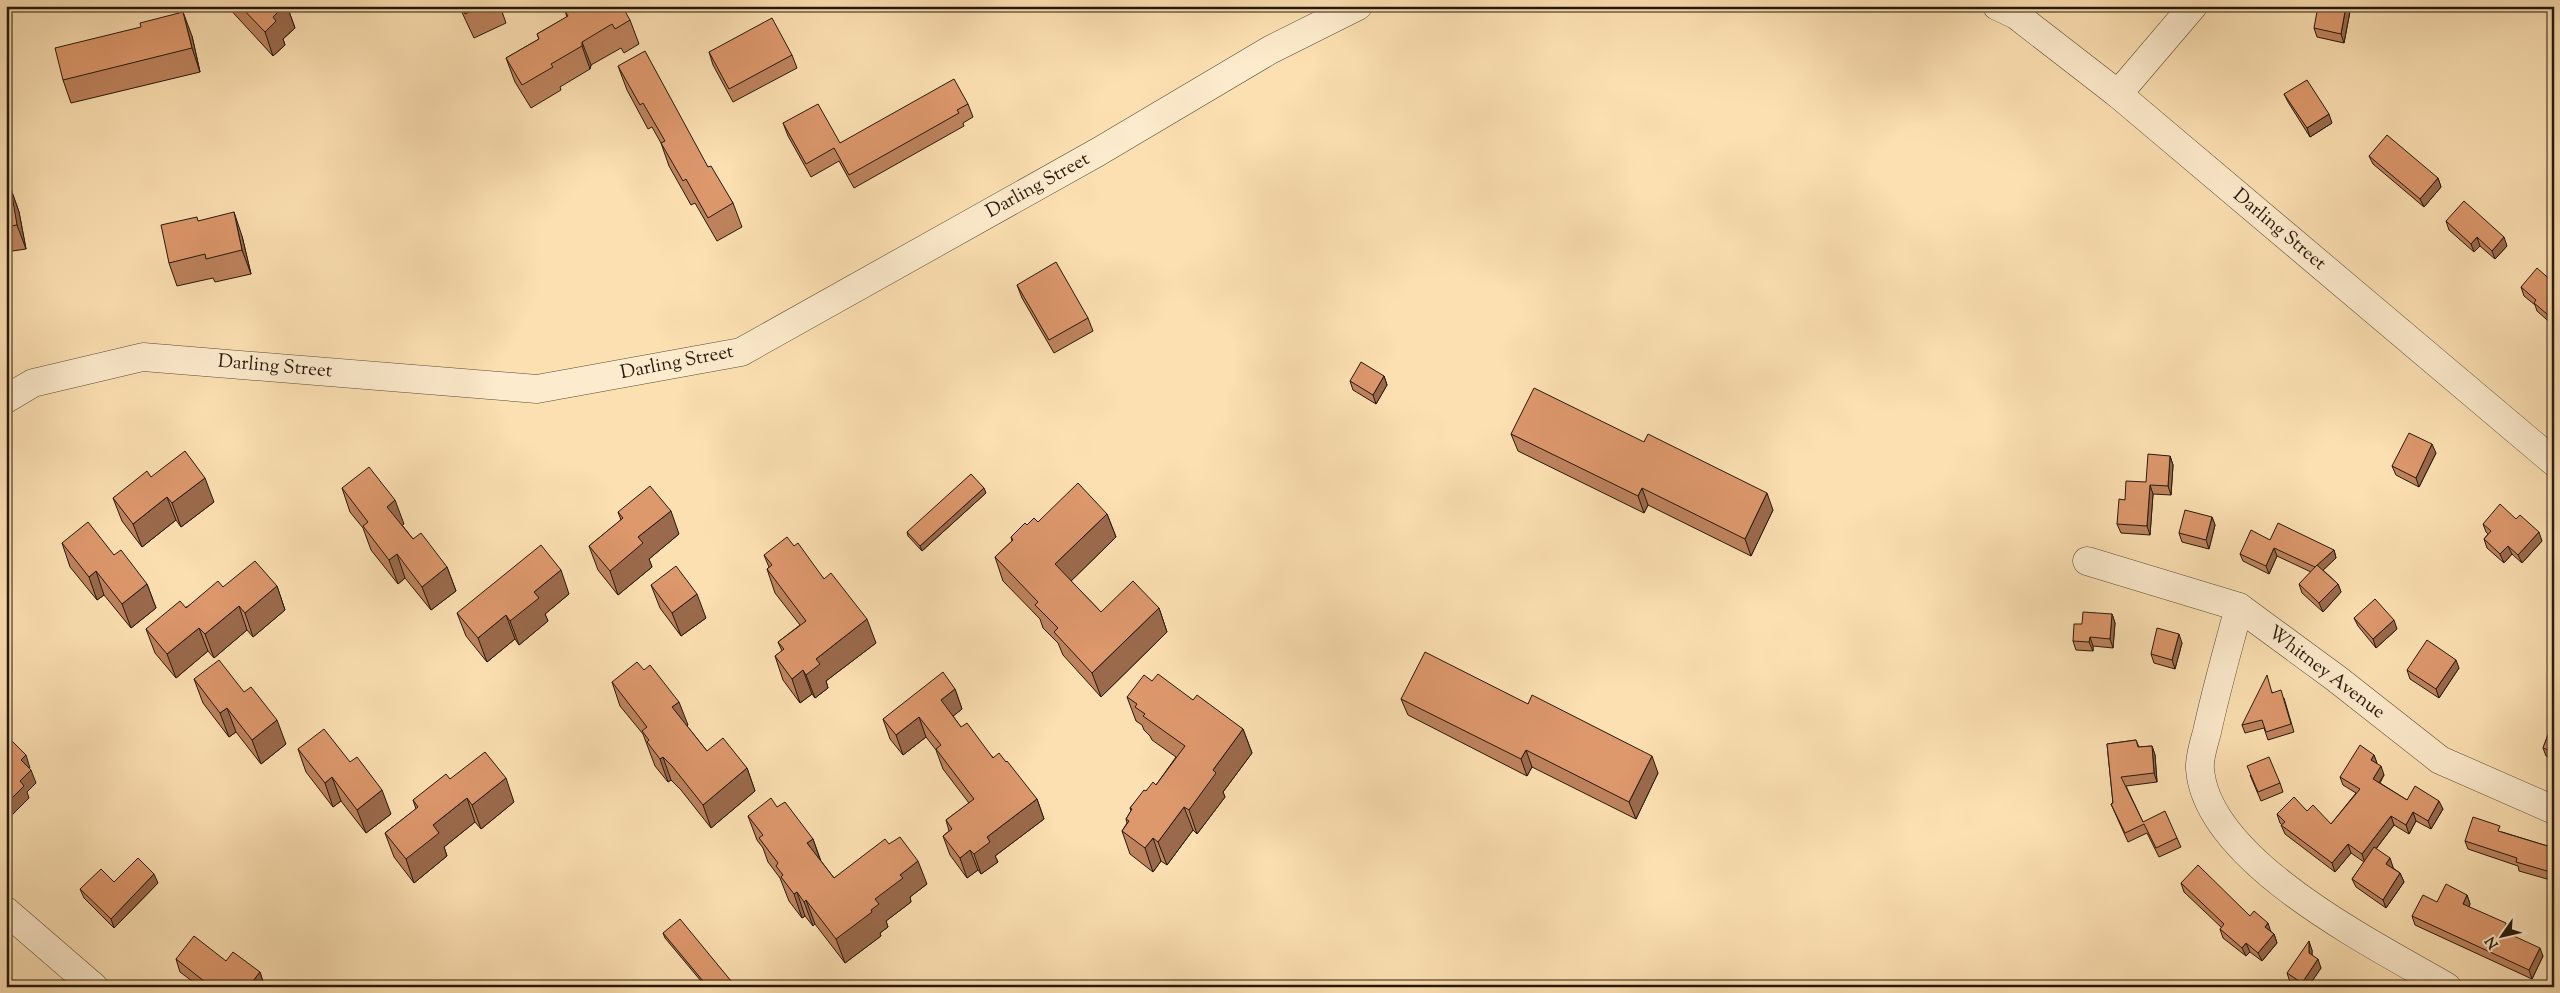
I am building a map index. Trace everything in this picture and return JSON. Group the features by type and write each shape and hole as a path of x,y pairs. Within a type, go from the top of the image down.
{"street":[{"name":"Darling Street","path":"6,399 33,383 143,357 537,389 741,352 1098,152 1270,50 1358,6"},
{"name":"Darling Street","path":"1997,6 2016,15 2118,94 2554,462"},
{"path":"2118,94 2193,6"},
{"name":"Whitney Avenue","path":"2086,561 2239,607 2337,679 2440,760 2554,810"},
{"path":"2239,607 2215,694 2199,767 2210,804 2238,846 2330,920 2447,987"},
{"path":"6,911 94,987"}],"building":[{"path":"240,6 284,6 273,17 276,21 265,32"},
{"path":"462,6 482,6 465,14"},
{"path":"573,6 622,6 630,20 615,29 612,24 582,42 582,46 551,64 553,67 522,85 506,58 539,39 537,34 568,16 565,11"},
{"path":"2318,6 2346,6 2341,34 2314,28"},
{"path":"183,12 192,48 63,80 55,48 141,27 140,23"},
{"path":"772,18 792,55 729,89 709,52"},
{"path":"645,51 708,167 711,166 733,203 708,218 686,179 683,181 661,143 665,141 643,103 640,105 618,66"},
{"path":"954,79 968,104 957,110 959,113 849,175 834,148 806,164 783,123 818,104 840,143"},
{"path":"2307,80 2329,114 2307,128 2284,94"},
{"path":"2387,135 2438,178 2420,199 2369,156"},
{"path":"6,185 7,189 11,189 17,225 6,227"},
{"path":"2464,201 2504,237 2492,251 2477,237 2471,244 2446,221"},
{"path":"234,212 242,250 206,259 205,254 169,263 161,225 197,217 198,221"},
{"path":"1056,262 1088,318 1049,340 1017,285"},
{"path":"2537,268 2554,283 2554,320 2534,303 2536,300 2521,287"},
{"path":"1361,362 1384,376 1373,395 1350,381"},
{"path":"1534,388 1644,442 1648,434 1767,493 1745,539 1642,488 1638,496 1511,434"},
{"path":"2409,433 2432,444 2416,478 2392,466"},
{"path":"185,451 205,478 172,503 167,497 133,524 113,498 147,471 151,477"},
{"path":"2148,454 2170,456 2168,486 2150,485 2147,526 2117,524 2119,499 2125,500 2126,481 2146,482"},
{"path":"369,467 395,500 387,507 413,539 421,533 447,567 422,587 397,554 389,560 363,526 368,522 342,488"},
{"path":"971,474 984,488 920,546 907,532"},
{"path":"1078,483 1107,514 1055,564 1101,612 1133,581 1159,608 1092,673 1054,632 1058,628 1035,605 1038,602 995,557 1013,540 1011,537 1025,523 1027,525 1034,518 1038,522"},
{"path":"650,486 671,511 638,537 643,543 610,571 589,546 623,518 618,512"},
{"path":"2500,504 2516,519 2520,515 2539,532 2518,555 2508,546 2500,554 2484,539 2491,531 2483,524"},
{"path":"2185,510 2212,517 2206,540 2179,533"},
{"path":"88,522 114,555 121,550 147,584 122,604 96,571 89,577 62,543"},
{"path":"2278,523 2334,550 2315,567 2274,548 2266,566 2240,554 2251,530 2270,540"},
{"path":"787,537 794,546 798,543 824,579 831,573 867,619 816,659 820,664 806,675 803,670 792,679 775,656 784,649 778,642 806,621 767,569 772,565 764,555"},
{"path":"541,545 561,570 534,592 539,598 510,621 506,615 478,638 457,613"},
{"path":"255,561 277,586 245,613 239,606 205,634 199,628 167,654 146,629 180,601 186,608 218,581 223,587"},
{"path":"2317,565 2338,584 2319,603 2299,584"},
{"path":"676,566 697,594 672,613 651,585"},
{"path":"2375,599 2394,620 2373,639 2354,618"},
{"path":"2083,612 2112,614 2110,639 2090,637 2089,642 2073,641 2074,624 2082,624"},
{"path":"2157,628 2179,634 2172,660 2151,654"},
{"path":"2427,640 2456,660 2436,689 2407,670"},
{"path":"1425,652 1528,704 1532,695 1652,756 1629,802 1526,750 1521,759 1401,699"},
{"path":"219,660 244,692 251,687 277,720 252,740 227,708 220,713 194,679"},
{"path":"637,662 644,670 650,665 679,702 672,707 707,751 723,738 747,768 703,805 672,766 663,757 660,759 647,742 649,740 642,731 647,727 612,682"},
{"path":"943,672 955,689 941,700 961,727 967,723 993,758 999,753 1007,761 1037,799 987,837 990,842 974,854 970,850 960,858 943,836 952,829 946,820 974,799 936,749 941,745 919,717 896,735 883,719"},
{"path":"1158,674 1193,700 1197,695 1243,729 1213,770 1216,773 1189,810 1184,807 1158,842 1153,838 1145,848 1122,831 1129,821 1126,819 1132,809 1130,808 1153,782 1156,785 1185,746 1143,716 1145,714 1135,707 1137,704 1127,697 1144,675 1152,681"},
{"path":"2267,675 2272,693 2281,690 2291,724 2266,732 2262,720 2242,725"},
{"path":"2554,719 2554,752 2543,748"},
{"path":"324,729 350,762 357,757 382,790 357,810 332,777 325,783 298,749"},
{"path":"6,735 26,755 21,760 31,770 20,781 24,786 6,804"},
{"path":"2136,740 2138,747 2152,746 2154,773 2121,777 2143,822 2165,811 2177,838 2156,848 2144,824 2125,833 2111,804 2113,803 2107,744"},
{"path":"2360,745 2374,755 2371,760 2381,766 2373,779 2407,800 2415,786 2439,801 2428,821 2413,812 2406,825 2391,816 2362,854 2348,844 2332,863 2281,825 2285,822 2277,814 2294,797 2307,811 2313,805 2331,824 2360,789 2340,777"},
{"path":"485,752 506,778 472,805 467,798 433,825 439,833 406,859 385,833 418,807 413,800 446,774 450,779"},
{"path":"2269,757 2280,783 2258,792 2247,766"},
{"path":"771,798 777,807 785,802 813,839 807,843 834,878 885,839 889,844 900,837 918,861 900,875 903,878 875,899 879,904 871,910 872,912 836,939 806,900 804,902 797,892 794,894 781,877 783,875 776,866 778,863 759,838 763,835 748,816"},
{"path":"2473,817 2500,826 2498,831 2554,848 2554,873 2516,862 2517,858 2465,841"},
{"path":"2374,847 2390,858 2386,864 2400,873 2383,900 2352,879"},
{"path":"138,858 154,874 111,919 80,889 101,869 114,882"},
{"path":"2198,865 2250,916 2254,911 2268,923 2265,927 2274,934 2258,953 2246,943 2242,948 2220,929 2224,924 2181,883"},
{"path":"2446,884 2467,895 2463,904 2506,923 2503,931 2540,948 2529,970 2412,916 2423,895 2437,902"},
{"path":"680,919 736,987 708,987 663,933"},
{"path":"194,936 226,961 233,952 260,972 253,981 256,983 253,987 218,987 212,982 209,985 176,959"},
{"path":"2309,941 2309,953 2318,959 2302,983 2287,973"}]}
